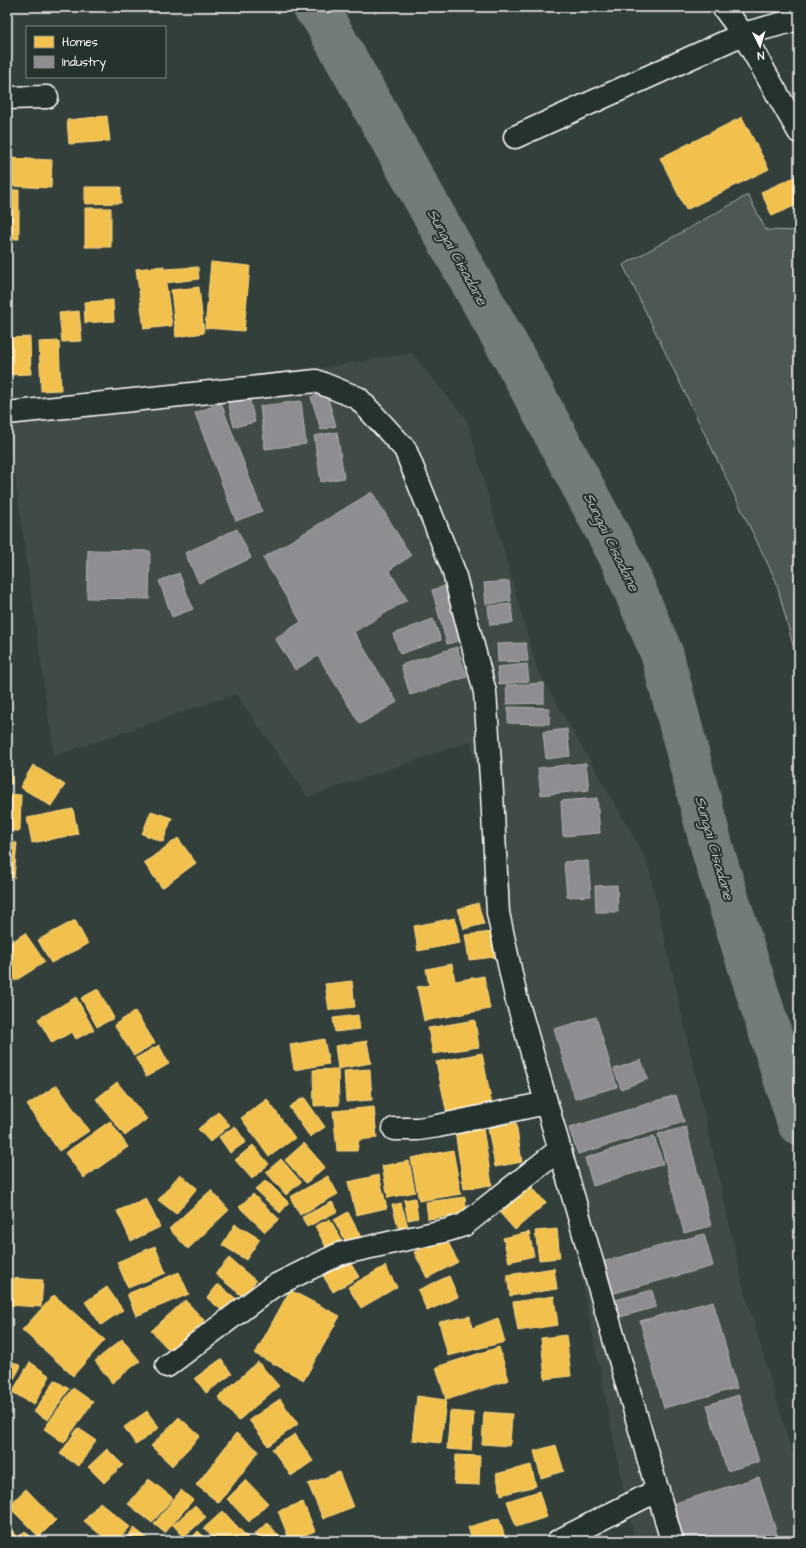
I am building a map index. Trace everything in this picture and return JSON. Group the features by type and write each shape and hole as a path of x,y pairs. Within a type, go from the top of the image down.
{"street":[{"path":"723,7 743,34 799,132"},
{"path":"515,137 743,34 799,19"},
{"path":"7,98 46,97"},
{"path":"7,413 316,381 358,398 405,449 453,569 485,692 498,913 516,997 672,1541"},
{"path":"394,1129 418,1129 438,1126 546,1103"},
{"path":"167,1366 272,1287 339,1254 448,1230 464,1225 559,1150"},
{"path":"558,1541 658,1490"}],"shaded area":[{"path":"748,195 766,230 799,231 799,668 776,581 623,265"},
{"path":"412,353 467,420 537,669 647,860 744,1290 799,1475 799,1541 636,1541 630,1521 533,1035 471,741 308,797 236,694 54,756 7,420"}],"building: Homes":[{"path":"107,116 110,141 69,144 67,120"},
{"path":"742,117 769,169 686,210 660,158"},
{"path":"7,158 52,160 51,188 7,186"},
{"path":"799,175 799,204 772,216 761,192"},
{"path":"85,187 121,187 121,203 85,204"},
{"path":"7,190 19,190 19,239 7,239"},
{"path":"85,208 111,208 111,247 85,247"},
{"path":"211,262 250,266 244,331 205,328"},
{"path":"164,266 164,269 198,267 199,279 166,283 172,326 144,329 136,269"},
{"path":"199,287 204,333 176,337 171,290"},
{"path":"113,300 114,321 85,323 84,302"},
{"path":"79,311 82,341 62,342 59,313"},
{"path":"30,337 31,374 7,375 7,338"},
{"path":"59,341 61,390 41,391 39,342"},
{"path":"7,713 10,713 9,753 7,753"},
{"path":"7,760 10,760 12,784 7,784"},
{"path":"33,765 65,785 51,806 20,787"},
{"path":"7,794 21,795 20,831 7,831"},
{"path":"73,809 78,834 32,843 27,818"},
{"path":"151,811 172,818 163,842 142,834"},
{"path":"178,838 196,863 162,888 144,863"},
{"path":"7,842 17,843 14,878 7,877"},
{"path":"478,903 484,924 464,929 458,909"},
{"path":"455,918 460,943 418,951 414,926"},
{"path":"75,920 88,944 51,963 38,940"},
{"path":"492,932 495,957 469,960 465,935"},
{"path":"25,933 45,962 15,981 7,969 7,945"},
{"path":"452,964 455,981 484,976 490,1009 424,1021 417,987 429,985 426,969"},
{"path":"352,981 355,1007 329,1010 325,984"},
{"path":"98,989 114,1018 97,1027 81,998"},
{"path":"76,997 94,1030 76,1039 72,1032 52,1043 38,1019"},
{"path":"135,1011 155,1043 134,1056 114,1025"},
{"path":"358,1015 360,1029 335,1032 333,1018"},
{"path":"475,1020 479,1047 433,1054 428,1028"},
{"path":"324,1039 329,1064 294,1070 290,1045"},
{"path":"367,1041 371,1063 338,1069 335,1046"},
{"path":"159,1045 169,1064 146,1077 136,1058"},
{"path":"482,1053 492,1105 447,1114 436,1062"},
{"path":"338,1069 339,1105 314,1106 313,1070"},
{"path":"370,1069 372,1100 346,1102 344,1071"},
{"path":"117,1082 147,1119 125,1136 96,1099"},
{"path":"57,1085 89,1131 59,1151 27,1105"},
{"path":"304,1097 325,1127 310,1137 289,1107"},
{"path":"267,1099 295,1138 269,1157 241,1118"},
{"path":"374,1107 377,1138 359,1140 357,1151 337,1151 333,1111"},
{"path":"218,1112 230,1125 210,1142 198,1129"},
{"path":"110,1121 128,1147 84,1178 65,1153"},
{"path":"516,1123 522,1162 495,1167 488,1128"},
{"path":"235,1126 246,1142 230,1153 219,1137"},
{"path":"483,1128 492,1185 464,1189 455,1132"},
{"path":"304,1143 325,1167 306,1183 285,1160"},
{"path":"253,1145 269,1164 252,1179 235,1160"},
{"path":"453,1150 461,1194 419,1201 411,1158"},
{"path":"281,1159 301,1182 286,1195 266,1172"},
{"path":"409,1161 415,1192 388,1198 382,1166"},
{"path":"180,1174 197,1188 176,1214 158,1200"},
{"path":"379,1175 387,1208 356,1215 348,1182"},
{"path":"328,1176 338,1194 300,1215 290,1197"},
{"path":"266,1180 289,1203 280,1213 255,1190"},
{"path":"531,1186 546,1203 515,1230 500,1213"},
{"path":"211,1190 229,1210 188,1249 169,1229"},
{"path":"253,1194 279,1219 265,1232 239,1207"},
{"path":"465,1197 467,1214 428,1219 426,1202"},
{"path":"146,1198 160,1227 131,1241 117,1211"},
{"path":"415,1198 418,1218 408,1220 404,1200"},
{"path":"332,1202 338,1211 307,1227 302,1217"},
{"path":"401,1203 409,1230 400,1233 392,1205"},
{"path":"348,1212 361,1237 347,1244 334,1220"},
{"path":"330,1219 343,1243 328,1251 315,1226"},
{"path":"235,1224 260,1239 246,1260 222,1245"},
{"path":"557,1229 560,1258 539,1260 535,1231"},
{"path":"529,1232 534,1256 509,1262 503,1238"},
{"path":"445,1236 458,1262 427,1278 414,1252"},
{"path":"155,1246 166,1273 128,1288 117,1262"},
{"path":"229,1258 256,1281 243,1297 215,1274"},
{"path":"348,1259 359,1277 333,1292 322,1274"},
{"path":"385,1266 397,1287 361,1308 348,1287"},
{"path":"554,1268 557,1289 510,1296 507,1275"},
{"path":"179,1272 189,1294 136,1316 127,1294"},
{"path":"449,1276 458,1297 427,1311 418,1290"},
{"path":"9,1278 43,1280 41,1307 7,1305"},
{"path":"218,1284 239,1301 227,1315 207,1298"},
{"path":"107,1287 123,1310 101,1325 85,1302"},
{"path":"290,1290 340,1316 304,1380 255,1354"},
{"path":"54,1295 105,1340 73,1376 22,1330"},
{"path":"554,1296 558,1325 518,1331 513,1302"},
{"path":"185,1300 205,1321 170,1351 151,1331"},
{"path":"470,1316 472,1328 498,1318 505,1342 448,1356 439,1322"},
{"path":"566,1335 571,1376 545,1379 541,1338"},
{"path":"122,1339 140,1361 112,1383 95,1361"},
{"path":"499,1347 509,1380 446,1400 436,1367"},
{"path":"7,1359 21,1366 7,1392"},
{"path":"221,1359 232,1374 206,1393 195,1378"},
{"path":"30,1362 50,1376 34,1405 12,1392"},
{"path":"258,1362 279,1386 238,1421 218,1397"},
{"path":"55,1380 69,1389 48,1420 34,1412"},
{"path":"73,1388 93,1402 64,1443 44,1429"},
{"path":"417,1396 446,1400 441,1443 412,1440"},
{"path":"280,1399 298,1424 268,1446 249,1420"},
{"path":"147,1411 159,1428 136,1445 124,1427"},
{"path":"450,1411 474,1413 471,1451 447,1449"},
{"path":"484,1412 512,1414 510,1446 482,1444"},
{"path":"179,1417 200,1436 172,1466 151,1446"},
{"path":"78,1428 96,1440 79,1466 60,1454"},
{"path":"236,1433 259,1451 219,1503 196,1485"},
{"path":"295,1434 313,1461 291,1476 272,1449"},
{"path":"556,1445 564,1471 541,1478 534,1451"},
{"path":"107,1449 123,1465 104,1483 88,1467"},
{"path":"456,1455 480,1456 479,1485 454,1484"},
{"path":"531,1465 536,1486 501,1495 496,1474"},
{"path":"339,1472 353,1507 323,1519 308,1484"},
{"path":"149,1479 173,1498 152,1523 128,1504"},
{"path":"246,1480 268,1503 249,1522 227,1499"},
{"path":"26,1489 56,1520 39,1537 8,1506"},
{"path":"181,1490 193,1500 165,1533 154,1524"},
{"path":"539,1491 547,1517 516,1527 507,1501"},
{"path":"100,1502 130,1527 117,1541 108,1541 84,1521"},
{"path":"303,1502 315,1531 290,1541 278,1511"},
{"path":"195,1505 206,1517 184,1537 173,1525"},
{"path":"223,1511 248,1538 244,1541 216,1541 204,1528"},
{"path":"499,1518 506,1541 472,1541 468,1527"},
{"path":"268,1523 283,1541 260,1541 254,1534"},
{"path":"7,1524 17,1536 12,1541 7,1541"},
{"path":"134,1528 151,1541 124,1541"},
{"path":"25,1531 35,1541 14,1541"},
{"path":"198,1531 209,1541 189,1541"}],"building: Industry":[{"path":"326,392 336,426 321,430 311,397"},
{"path":"249,397 255,422 234,427 228,402"},
{"path":"301,401 306,444 265,449 260,406"},
{"path":"221,403 262,511 236,521 195,413"},
{"path":"337,432 344,478 321,482 314,436"},
{"path":"372,492 411,556 389,570 407,600 354,632 397,702 360,724 318,656 295,670 275,638 301,622 263,558"},
{"path":"237,529 251,558 199,583 185,553"},
{"path":"88,550 150,551 149,599 87,598"},
{"path":"179,573 193,609 172,617 159,581"},
{"path":"509,581 511,601 486,604 484,583"},
{"path":"452,584 467,638 447,644 432,590"},
{"path":"511,604 513,623 490,625 488,606"},
{"path":"433,619 441,640 400,654 393,634"},
{"path":"526,643 528,661 498,662 497,644"},
{"path":"457,647 467,677 410,695 401,665"},
{"path":"527,664 529,681 499,684 497,667"},
{"path":"544,683 544,703 507,704 506,685"},
{"path":"508,707 550,708 549,724 508,723"},
{"path":"567,729 570,756 546,759 543,732"},
{"path":"586,763 589,790 541,795 538,768"},
{"path":"597,798 600,833 563,836 561,801"},
{"path":"588,861 591,896 567,897 564,862"},
{"path":"617,885 618,912 596,912 595,886"},
{"path":"596,1017 617,1087 575,1099 554,1029"},
{"path":"641,1060 648,1079 621,1089 614,1069"},
{"path":"676,1095 684,1122 578,1154 569,1128"},
{"path":"686,1127 711,1226 684,1233 658,1134"},
{"path":"654,1136 663,1164 593,1186 585,1158"},
{"path":"704,1234 713,1266 611,1294 602,1262"},
{"path":"652,1290 656,1307 617,1318 612,1301"},
{"path":"713,1301 737,1388 664,1408 640,1321"},
{"path":"739,1395 759,1462 727,1471 707,1405"},
{"path":"759,1477 779,1541 681,1541 669,1505"}],"waterway":[{"name":"Sungai Cisadane","path":"314,7 322,16 521,370 623,562 662,654 714,855 799,1124"}]}
